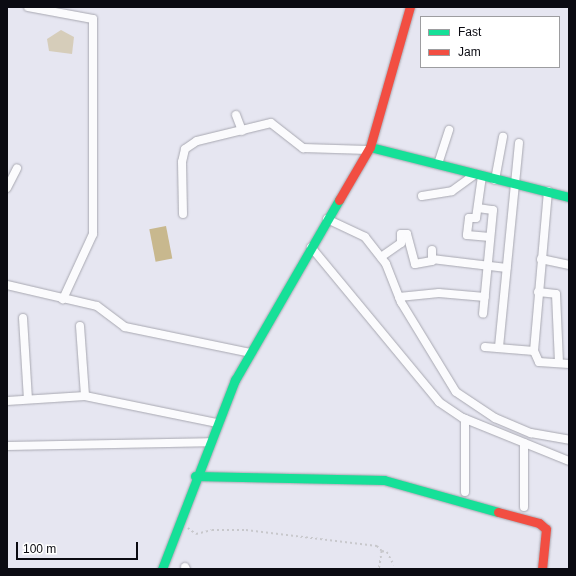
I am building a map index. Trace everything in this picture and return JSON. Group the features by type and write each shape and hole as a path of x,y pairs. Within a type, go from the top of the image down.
{"main road":[{"path":"162,569 180,522 195,476 216,423 251,353 327,219 369,149 410,7"},
{"path":"369,149 438,164 495,180 569,197"},
{"path":"195,476 384,480 540,523 546,528 542,569"}],"street":[{"path":"28,7 57,10 93,19 94,234 63,299"},
{"path":"236,115 242,131"},
{"path":"183,214 186,150 197,141 271,123 303,148 369,149"},
{"path":"438,164 449,130"},
{"path":"495,180 503,137"},
{"path":"499,347 519,143"},
{"path":"7,188 16,168"},
{"path":"422,196 452,190 479,175"},
{"path":"479,175 478,208 476,218 469,218 467,235 490,237"},
{"path":"548,191 534,351 539,362 569,364"},
{"path":"478,208 493,210 483,314"},
{"path":"327,219 365,237 381,257 399,297 456,392 495,418 531,432 569,440"},
{"path":"381,257 401,243 401,234 407,234 415,264 432,259 506,268"},
{"path":"311,247 439,402 465,419 569,461"},
{"path":"432,250 432,259"},
{"path":"541,260 569,266"},
{"path":"7,285 97,306 125,327 251,353"},
{"path":"538,292 556,294 559,363"},
{"path":"399,297 439,293 485,296"},
{"path":"23,318 28,399"},
{"path":"80,326 85,396"},
{"path":"485,347 534,351"},
{"path":"7,400 85,396 216,423"},
{"path":"465,419 465,492"},
{"path":"7,446 208,442"},
{"path":"524,443 524,507"}],"path":[{"path":"180,522 196,534 212,530 306,535 363,543 387,552 394,565"},
{"path":"379,569 382,551"}],"shaded area":[{"path":"61,30 74,37 72,54 49,51 47,39"},
{"path":"166,226 172,258 156,262 149,229"}],"traffic: fast":[{"path":"370,147 569,197"},
{"path":"162,569 235,380 339,200"},
{"path":"195,476 384,480 498,512"}],"traffic: jam":[{"path":"339,200 370,147 410,7"},
{"path":"498,512 539,523 546,529 542,569"}]}
